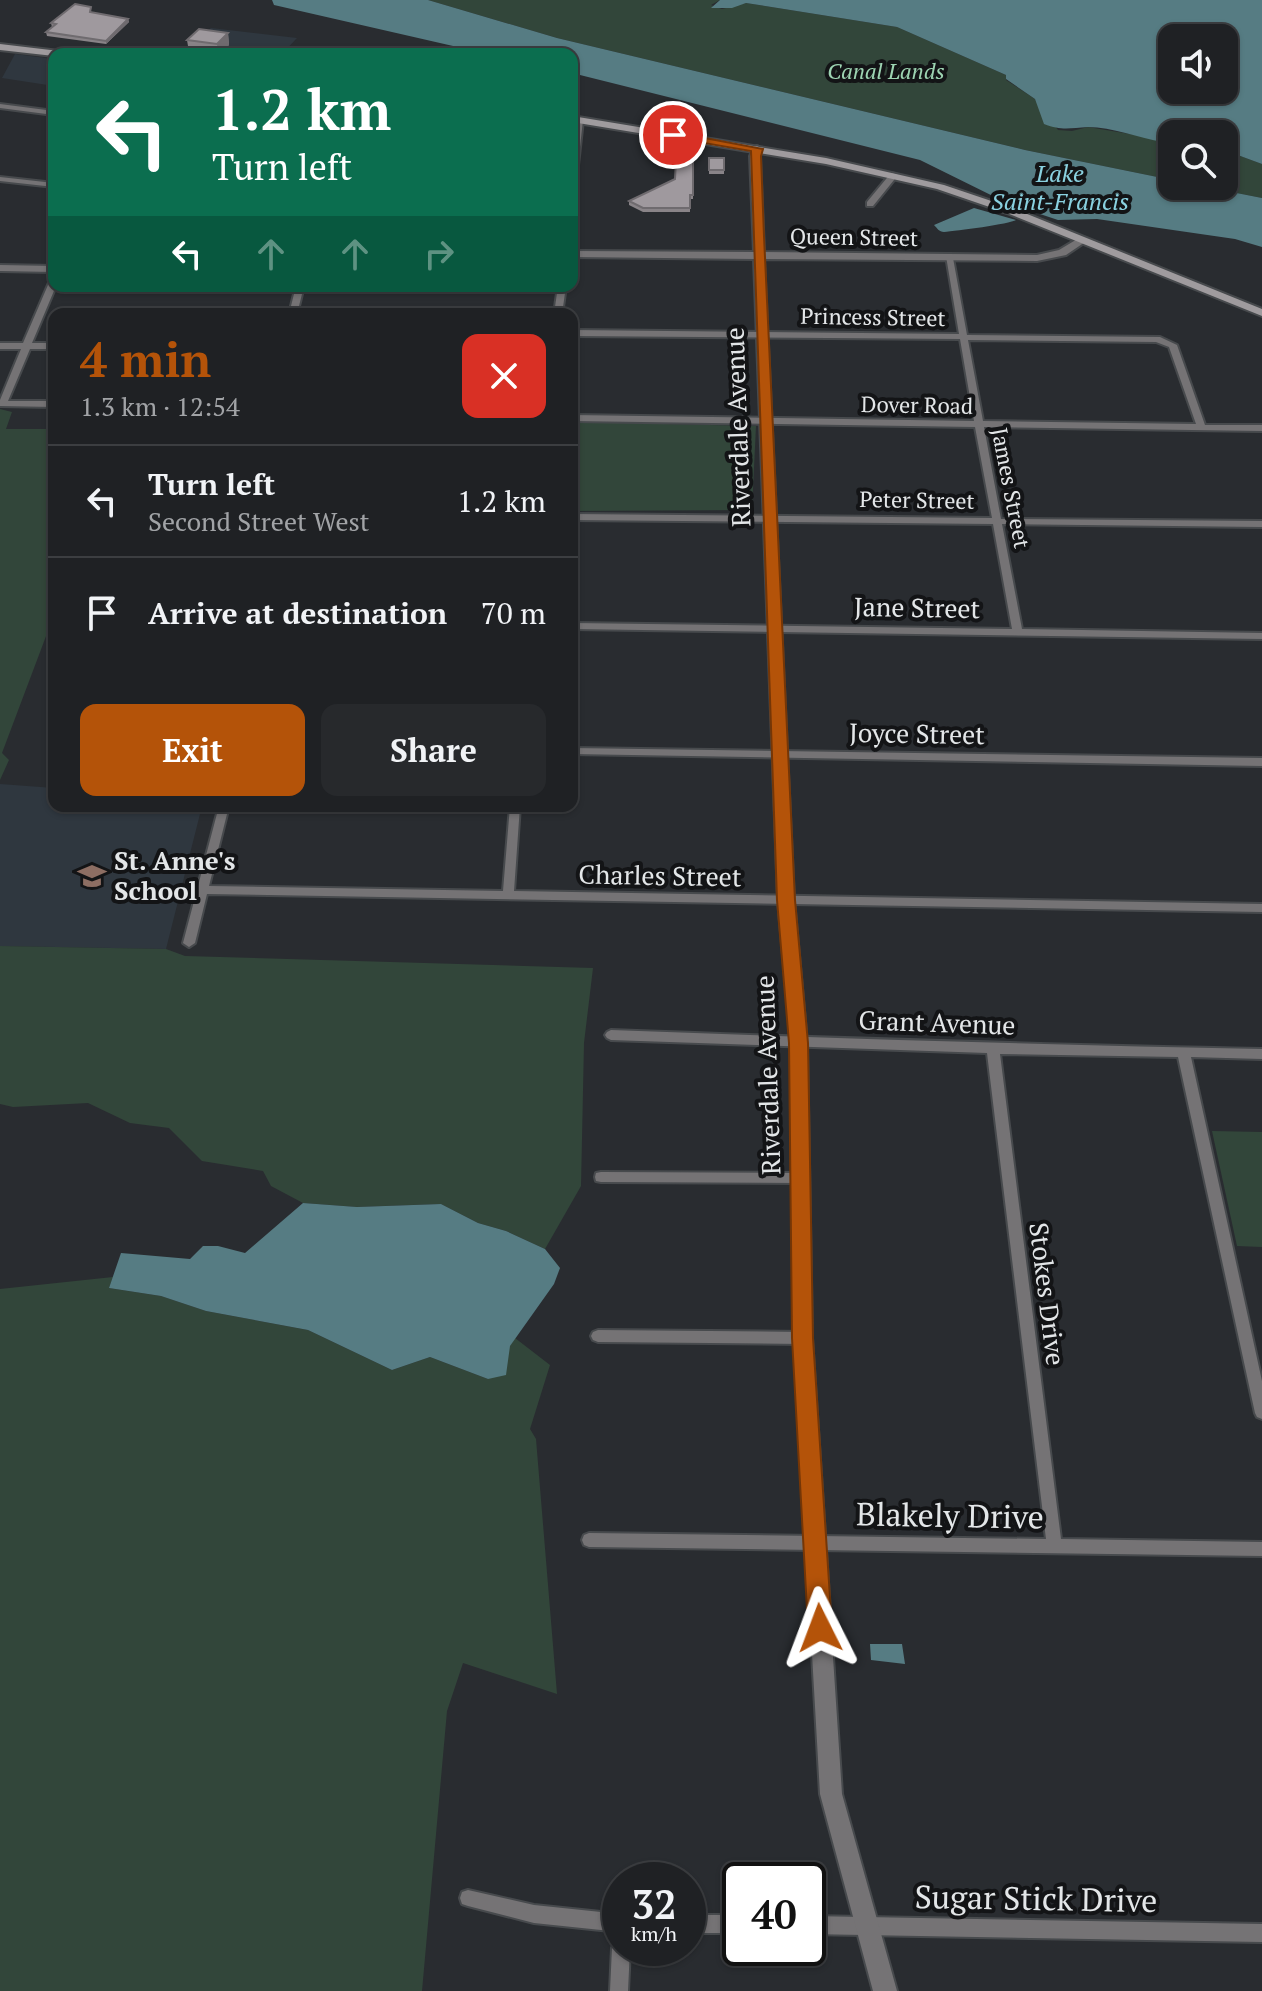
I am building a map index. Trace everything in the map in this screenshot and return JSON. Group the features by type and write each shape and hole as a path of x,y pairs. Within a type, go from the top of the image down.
{"main road":[{"path":"0,47 48,53"},
{"path":"578,119 894,175 982,201 1262,313"}],"street":[{"path":"0,106 48,112"},
{"name":"Riverdale Avenue","path":"757,149 786,900 799,1043 803,1338 831,1794 885,1991"},
{"path":"870,204 894,175"},
{"path":"0,179 48,184"},
{"name":"Queen Street","path":"578,254 1044,258 1062,253 1083,240"},
{"name":"James Street","path":"949,258 1017,632"},
{"path":"0,268 48,269"},
{"path":"48,404 2,403 49,292"},
{"name":"Princess Street","path":"578,333 1157,339 1172,342 1201,427"},
{"path":"0,346 48,346"},
{"name":"Dover Road","path":"578,418 1262,428"},
{"name":"Peter Street","path":"578,517 1262,524"},
{"name":"Jane Street","path":"578,626 1262,636"},
{"name":"Joyce Street","path":"578,751 1262,762"},
{"path":"189,943 222,812"},
{"path":"508,896 515,812"},
{"name":"Charles Street","path":"202,890 1262,908"},
{"name":"Grant Avenue","path":"611,1035 993,1049 1262,1054"},
{"name":"Stokes Drive","path":"993,1049 1054,1545"},
{"path":"1183,1051 1262,1413"},
{"path":"601,1177 801,1178"},
{"path":"598,1336 803,1338"},
{"name":"Blakely Drive","path":"589,1540 1262,1549"},
{"path":"468,1898 534,1914 602,1921"},
{"name":"Sugar Stick Drive","path":"826,1925 1262,1933"},
{"path":"619,1991 620,1966"}],"shaded area":[{"path":"211,28 297,38 288,48 188,48"},
{"path":"15,54 48,58 48,85 2,78"},
{"name":"St. Anne's School","path":"0,784 48,788 48,812 200,812 166,949 0,946"}],"green space":[{"name":"Canal Lands","path":"428,0 720,0 711,5 722,9 746,3 897,27 1006,75 1006,80 1035,99 1058,130 1088,127 1158,139 1158,177 1025,150 557,38"},
{"path":"1238,155 1262,164 1262,198 1238,193"},
{"path":"0,409 12,412 6,429 48,429 48,631 2,753 9,760 0,780"},
{"path":"578,422 756,426 752,510 578,511"},
{"path":"0,946 166,949 185,956 593,968 584,1043 581,1186 545,1249 506,1231 478,1223 441,1204 357,1207 303,1203 271,1186 263,1171 202,1161 169,1128 130,1123 88,1103 13,1107 0,1104"},
{"path":"1212,1131 1262,1132 1262,1247 1237,1246"},
{"path":"113,1277 109,1288 161,1296 206,1311 308,1330 392,1370 430,1357 488,1379 515,1338 550,1365 530,1429 536,1439 557,1694 463,1663 447,1711 422,1991 0,1991 0,1289"}],"water":[{"name":"Lake Saint-Francis","path":"272,0 428,0 557,38 1025,150 1158,177 1158,200 1238,200 1238,193 1262,198 1262,247 1235,239 1097,219 1058,220 1007,203 920,160 578,74 578,48 462,48 274,5"},
{"name":"Lake Saint-Francis","path":"720,0 1262,0 1262,164 1238,155 1238,120 1158,120 1158,141 1106,129 1061,128 1044,124 1035,99 1006,79 1006,75 897,27 746,3 732,8 711,8"},
{"path":"974,208 1016,220 944,232 934,225"},
{"path":"303,1203 357,1207 441,1204 478,1223 506,1231 545,1249 560,1268 554,1284 510,1346 506,1375 488,1379 430,1357 392,1370 308,1330 206,1311 161,1296 109,1288 121,1253 190,1259 203,1246 218,1246 245,1253"},
{"path":"870,1644 902,1644 905,1664 871,1660"}],"building":[{"path":"75,4 91,7 90,12 128,19 106,41 46,32 56,24 51,23"},
{"path":"199,29 228,33 217,44 187,40"},
{"path":"709,158 724,158 724,170 709,170"},
{"path":"676,160 693,160 690,208 643,208 629,201 675,179"}],"place":[{"name":"St. Anne's School","path":"92,876"}],"route":[{"path":"673,135 757,149 786,900 799,1043 803,1338 820,1628"}]}
